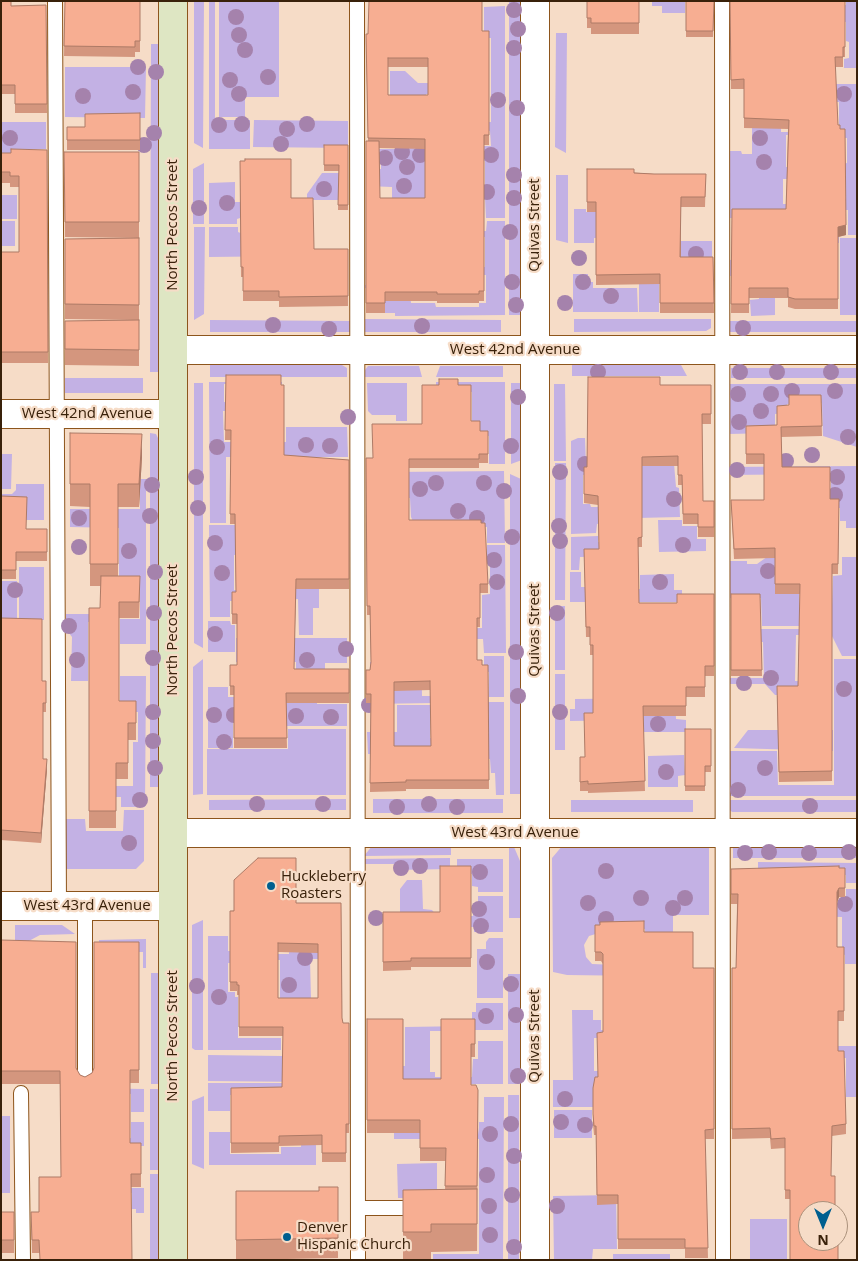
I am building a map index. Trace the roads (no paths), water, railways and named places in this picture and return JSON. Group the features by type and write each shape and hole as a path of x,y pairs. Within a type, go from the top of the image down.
{"main road":[{"name":"North Pecos Street","path":"173,1 173,1260"}],"street":[{"name":"Quivas Street","path":"535,1 535,1260"},
{"name":"West 42nd Avenue","path":"173,350 857,350"},
{"name":"West 42nd Avenue","path":"1,414 173,414"},
{"name":"West 43rd Avenue","path":"173,833 857,833"},
{"name":"West 43rd Avenue","path":"1,906 173,906"}],"lane":[{"path":"55,1 55,414 72,906 85,1082"},
{"path":"357,1 358,1260"},
{"path":"722,1 723,1260"},
{"path":"55,159 74,159"},
{"path":"55,246 74,246"},
{"path":"55,328 75,328"},
{"path":"21,1093 23,1260"},
{"path":"358,1208 437,1208"}],"place":[{"name":"Huckleberry Roasters","path":"271,886"},
{"name":"Denver Hispanic Church","path":"287,1237"}]}
